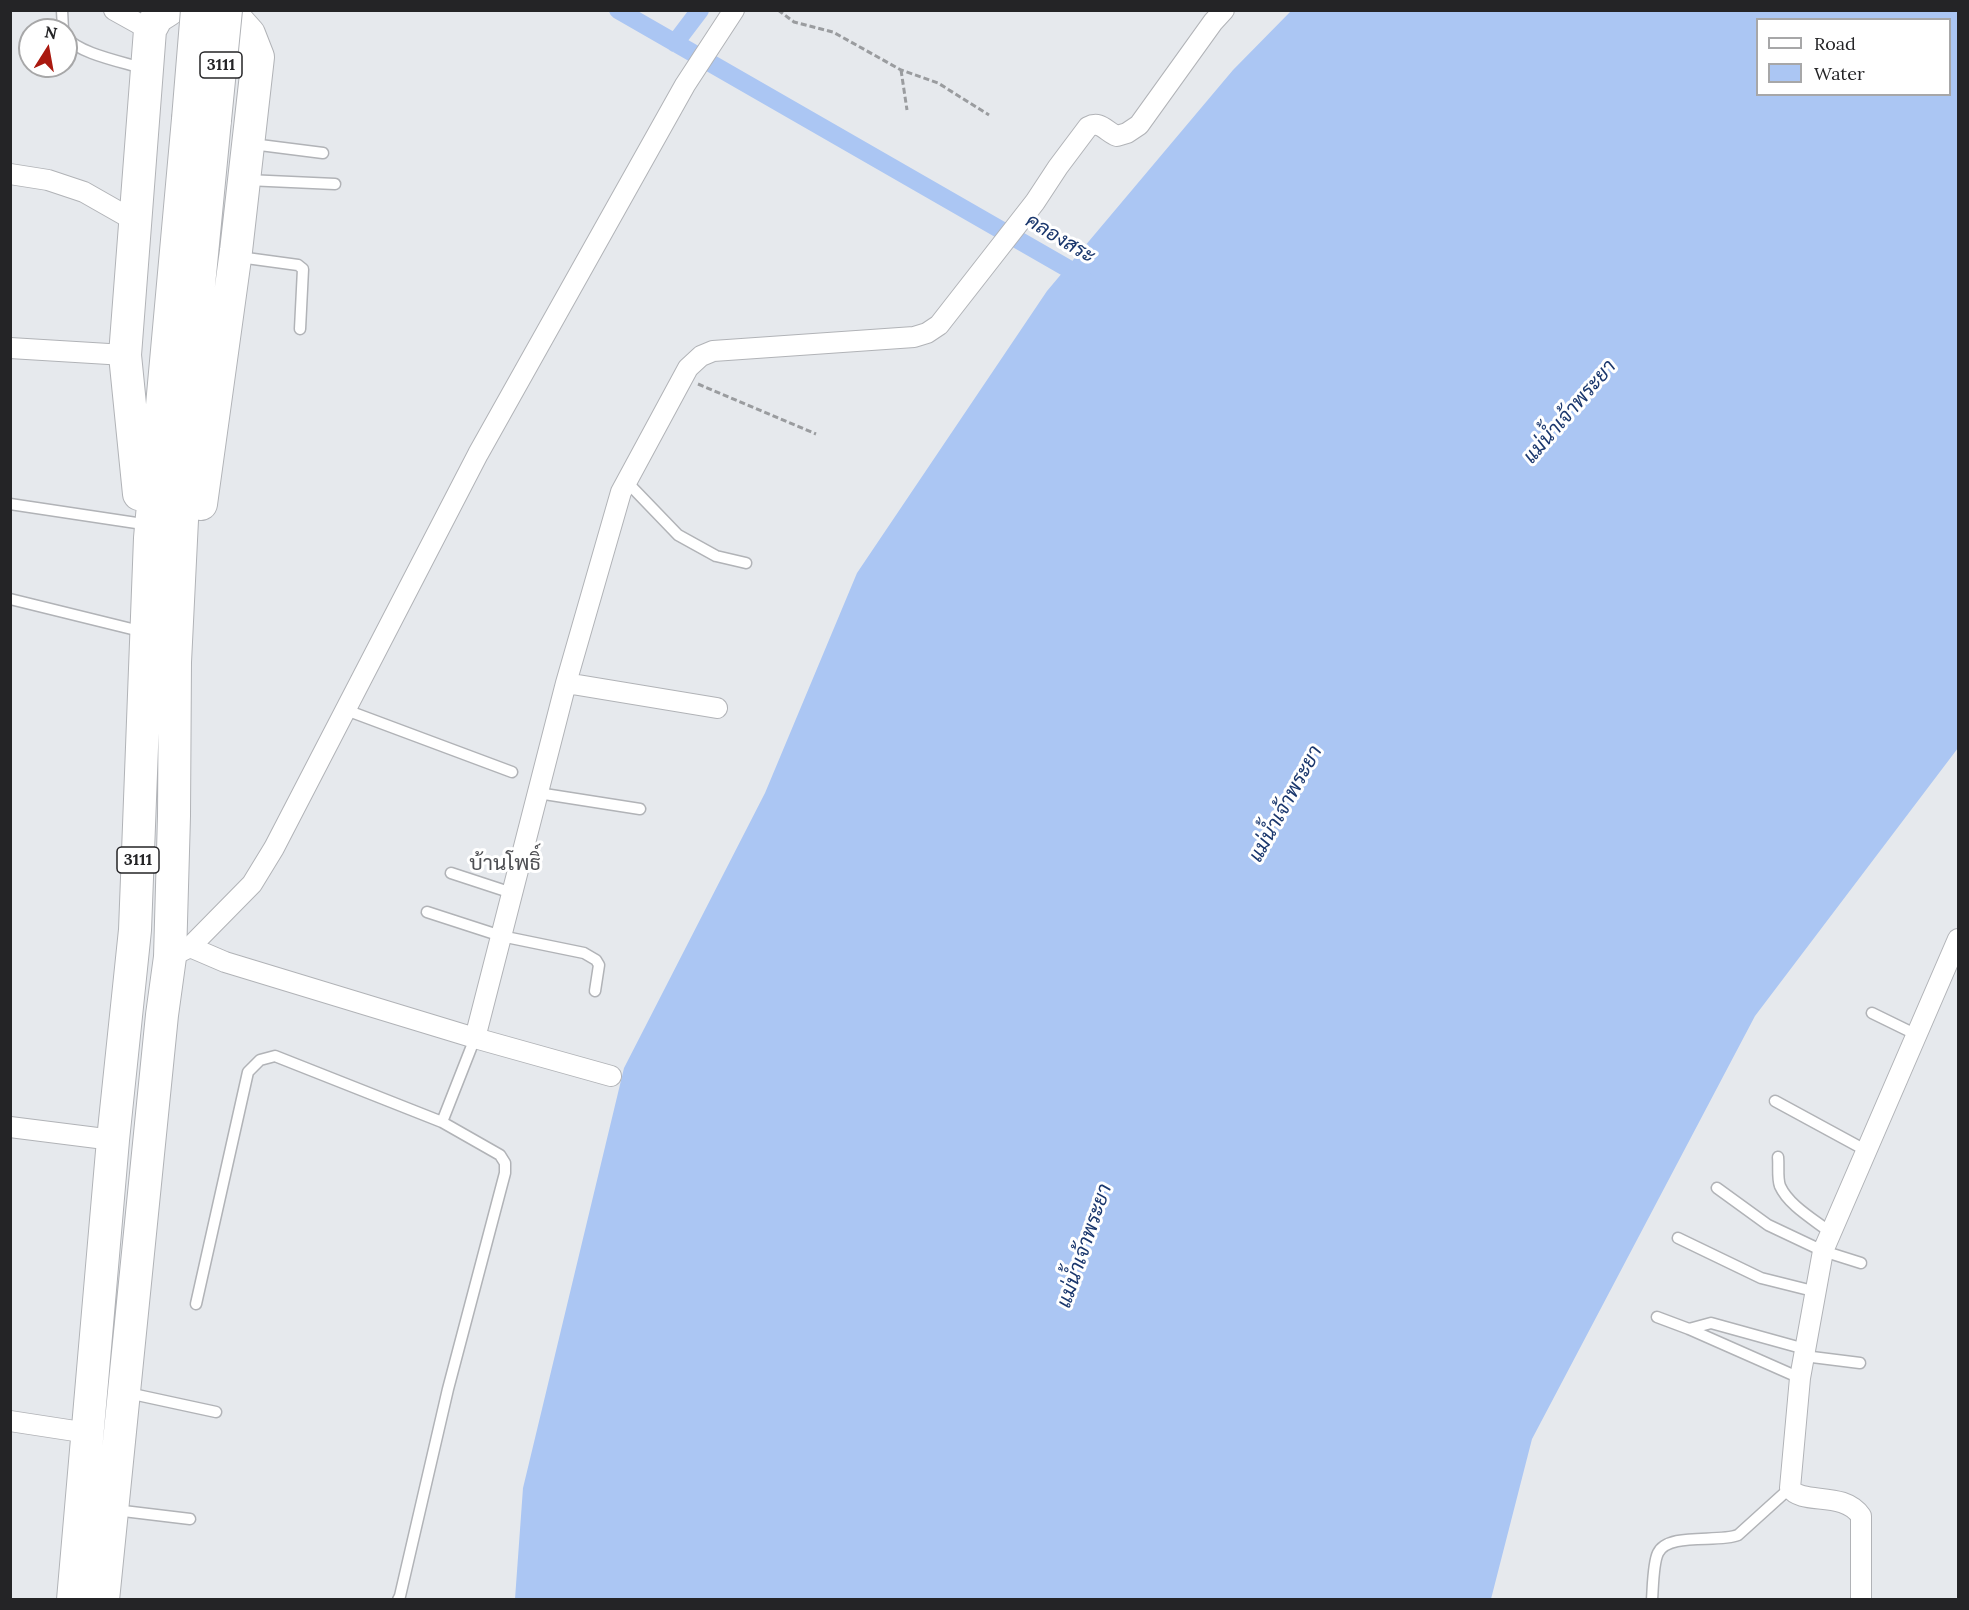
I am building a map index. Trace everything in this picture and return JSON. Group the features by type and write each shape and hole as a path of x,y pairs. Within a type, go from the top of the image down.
{"main road":[{"path":"181,556 201,511 236,256 258,57 249,34 232,15 187,10"},
{"name":"3111","path":"103,1599 124,1392 180,952 174,816 175,662 201,120 197,10"},
{"name":"3111","path":"73,1599 112,1140 135,930 147,633 146,531 201,120 226,10"},
{"path":"146,531 140,510 125,355 147,69 159,20"}],"street":[{"path":"114,10 159,20"},
{"path":"180,952 252,884 274,848 478,454 685,85 734,10"},
{"path":"475,1038 566,683 621,492 688,368 701,356 713,351 914,338 939,325 1035,202 1088,128 1096,124 1100,125 1117,136 1139,125 1224,10"},
{"path":"10,174 48,180 84,192 135,221"},
{"path":"10,348 125,355"},
{"path":"566,683 717,708"},
{"path":"1861,1599 1861,1516 1855,1508 1842,1502 1801,1495 1790,1488 1800,1378 1827,1242 1959,939"},
{"path":"180,952 225,962 475,1038 610,1076"},
{"path":"10,1127 112,1140"},
{"path":"10,1421 88,1433"}],"lane":[{"path":"78,46 87,51 147,69"},
{"path":"249,144 323,153"},
{"path":"244,180 335,184"},
{"path":"236,256 298,265 303,268 300,329"},
{"path":"626,481 678,534 716,556 746,563"},
{"path":"10,504 146,531"},
{"path":"10,599 147,633"},
{"path":"346,710 512,772"},
{"path":"538,792 640,809"},
{"path":"450,873 512,893"},
{"path":"427,912 501,936 584,953 592,957 598,965 595,991"},
{"path":"1872,1012 1917,1035"},
{"path":"442,1122 475,1038"},
{"path":"196,1304 248,1072 260,1060 275,1056 442,1122 500,1155 505,1163 505,1173 448,1389 398,1599"},
{"path":"1775,1101 1868,1151"},
{"path":"1778,1157 1779,1184 1827,1242"},
{"path":"1717,1188 1768,1226 1827,1242 1861,1263"},
{"path":"1678,1238 1761,1278 1817,1292"},
{"path":"1657,1317 1800,1378"},
{"path":"1689,1329 1711,1323 1805,1352 1860,1364"},
{"path":"124,1392 216,1412"},
{"path":"1652,1599 1658,1554 1664,1545 1677,1540 1730,1539 1738,1535 1790,1488"},
{"path":"112,1509 190,1519"}],"path":[{"path":"777,10 794,22 833,32 901,70 938,83 989,115"},
{"path":"901,70 907,110"},
{"path":"683,378 816,434"}],"water":[{"name":"แม่น้ำเจ้าพระยา","path":"1291,11 1958,11 1958,748 1755,1016 1532,1439 1491,1599 515,1599 523,1488 624,1068 765,793 857,573 1047,291 1233,70"}],"waterway":[{"name":"คลองสระ","path":"618,10 1067,268 1087,282"},
{"path":"675,43 700,10"}],"district":[{"name":"บ้านโพธิ์","path":"505,864"}]}
